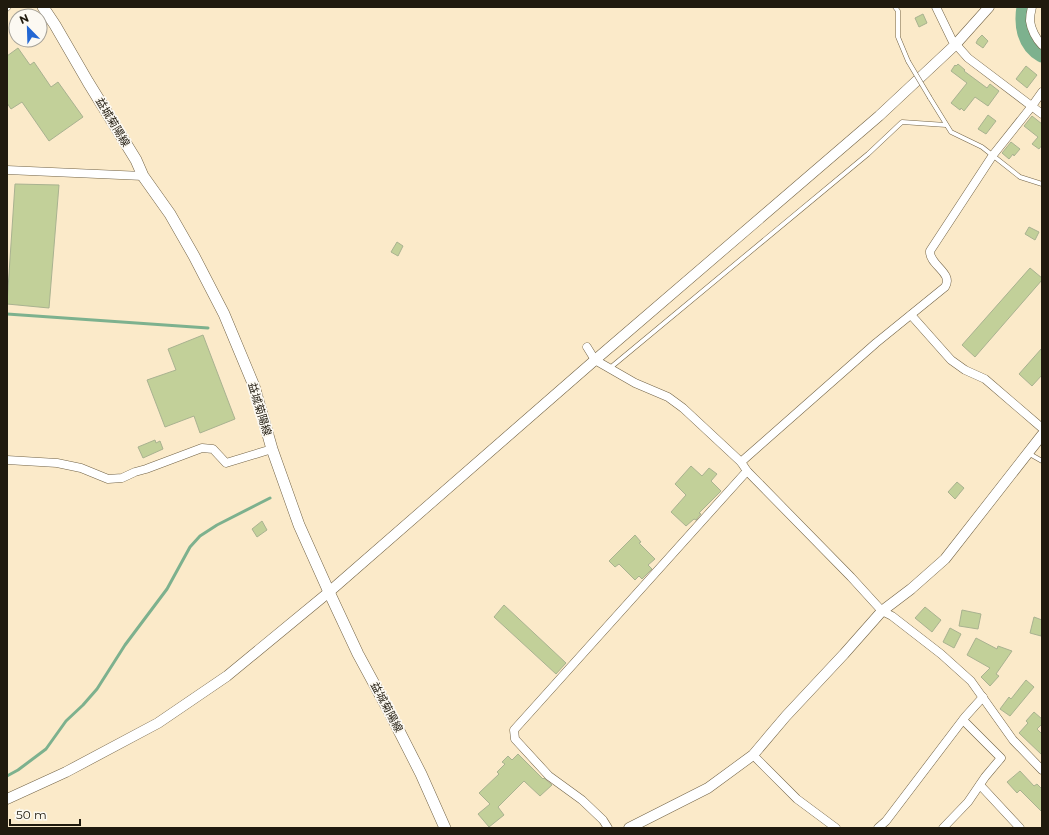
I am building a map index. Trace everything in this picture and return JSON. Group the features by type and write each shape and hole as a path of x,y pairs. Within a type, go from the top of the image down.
{"main road":[{"name":"益城菊陽線","path":"43,7 56,25 88,82 136,160 143,176 173,220 194,256 224,314 254,386 272,449 300,525 358,654 391,714 446,828"}],"street":[{"path":"936,7 955,45 968,58 1042,114"},
{"path":"7,799 66,772 158,723 227,676 329,592 595,360 879,116 955,45 989,7"},
{"path":"1032,7 1030,21 1032,29 1042,45"},
{"path":"741,462 876,343 947,285 947,278 930,257 930,251 993,155 1042,92"},
{"path":"7,170 143,176"},
{"path":"911,315 951,360 965,370 985,379 1042,428"},
{"path":"587,348 595,360 635,383 668,398 683,408 741,462 747,471 851,577 882,611 892,616 946,658 971,680 1013,740 1042,770"},
{"path":"629,828 708,788 753,756 786,716 882,611 911,589 945,559 1042,435"},
{"path":"7,460 57,463 81,468 108,479 122,478 202,448 213,449 226,463 272,449"},
{"path":"608,828 603,820 582,800 549,776 515,739 514,730 747,471"},
{"path":"878,828 886,821 983,696"},
{"path":"943,828 968,802 980,784 1002,758 963,720"},
{"path":"753,756 797,799 836,828"},
{"path":"980,784 1020,828"}],"lane":[{"path":"895,7 898,11 898,37 908,61 951,132 982,147 1020,176 1042,184"},
{"path":"610,368 868,154 902,122 946,124"},
{"path":"1028,452 1042,461"}],"building":[{"path":"923,14 927,23 919,27 915,18"},
{"path":"982,35 988,41 983,48 976,43"},
{"path":"18,48 30,65 34,62 51,87 58,82 83,117 49,141 22,102 11,109 7,103 7,56"},
{"path":"958,64 965,70 964,71 987,88 990,84 999,91 988,106 975,97 964,111 961,108 960,110 951,103 967,83 951,71 955,65 956,66"},
{"path":"1026,66 1037,75 1027,88 1016,79"},
{"path":"988,115 996,121 986,134 978,129"},
{"path":"1032,116 1042,124 1042,145 1039,149 1032,144 1038,137 1024,126"},
{"path":"1011,142 1020,149 1009,159 1002,153"},
{"path":"15,184 59,185 49,308 7,304"},
{"path":"1029,227 1039,232 1035,240 1025,234"},
{"path":"397,242 403,246 398,256 391,252"},
{"path":"1030,268 1042,278 1042,280 975,357 962,345"},
{"path":"203,335 235,419 200,433 194,416 165,427 147,380 176,370 168,349"},
{"path":"1042,348 1042,375 1032,386 1019,374"},
{"path":"155,440 156,443 160,441 163,449 143,458 138,447"},
{"path":"691,466 702,476 709,468 717,474 711,481 721,491 699,513 701,514 696,520 694,519 686,526 671,512 686,495 675,484"},
{"path":"957,482 964,488 955,499 948,492"},
{"path":"262,521 267,530 257,537 252,529"},
{"path":"635,535 641,542 639,543 655,559 648,565 652,569 642,579 639,576 635,580 619,564 615,567 609,561"},
{"path":"504,605 566,663 556,674 494,617"},
{"path":"925,607 941,620 932,632 915,618"},
{"path":"962,610 981,614 978,629 959,626"},
{"path":"1034,617 1042,620 1041,636 1030,633"},
{"path":"950,628 961,634 954,648 943,642"},
{"path":"976,638 997,649 998,646 1012,651 996,674 999,676 990,686 981,677 990,668 967,655"},
{"path":"1026,680 1034,687 1010,716 1000,709 1009,697 1011,699"},
{"path":"1034,712 1042,719 1042,724 1037,729 1042,734 1042,755 1019,733 1028,723 1026,721"},
{"path":"518,754 543,779 544,778 552,785 540,796 524,781 498,807 504,815 489,827 478,814 490,804 479,793 499,774 497,772 505,764 502,762 508,756 512,760"},
{"path":"1020,771 1034,786 1037,784 1042,789 1042,812 1020,790 1017,793 1007,782"}],"waterway":[{"path":"1025,7 1024,21 1026,34 1032,45 1042,54"},
{"path":"7,314 208,328"},
{"path":"7,776 18,770 46,749 66,721 97,689 125,645 167,589 190,547 200,536 217,525 270,498"}]}
